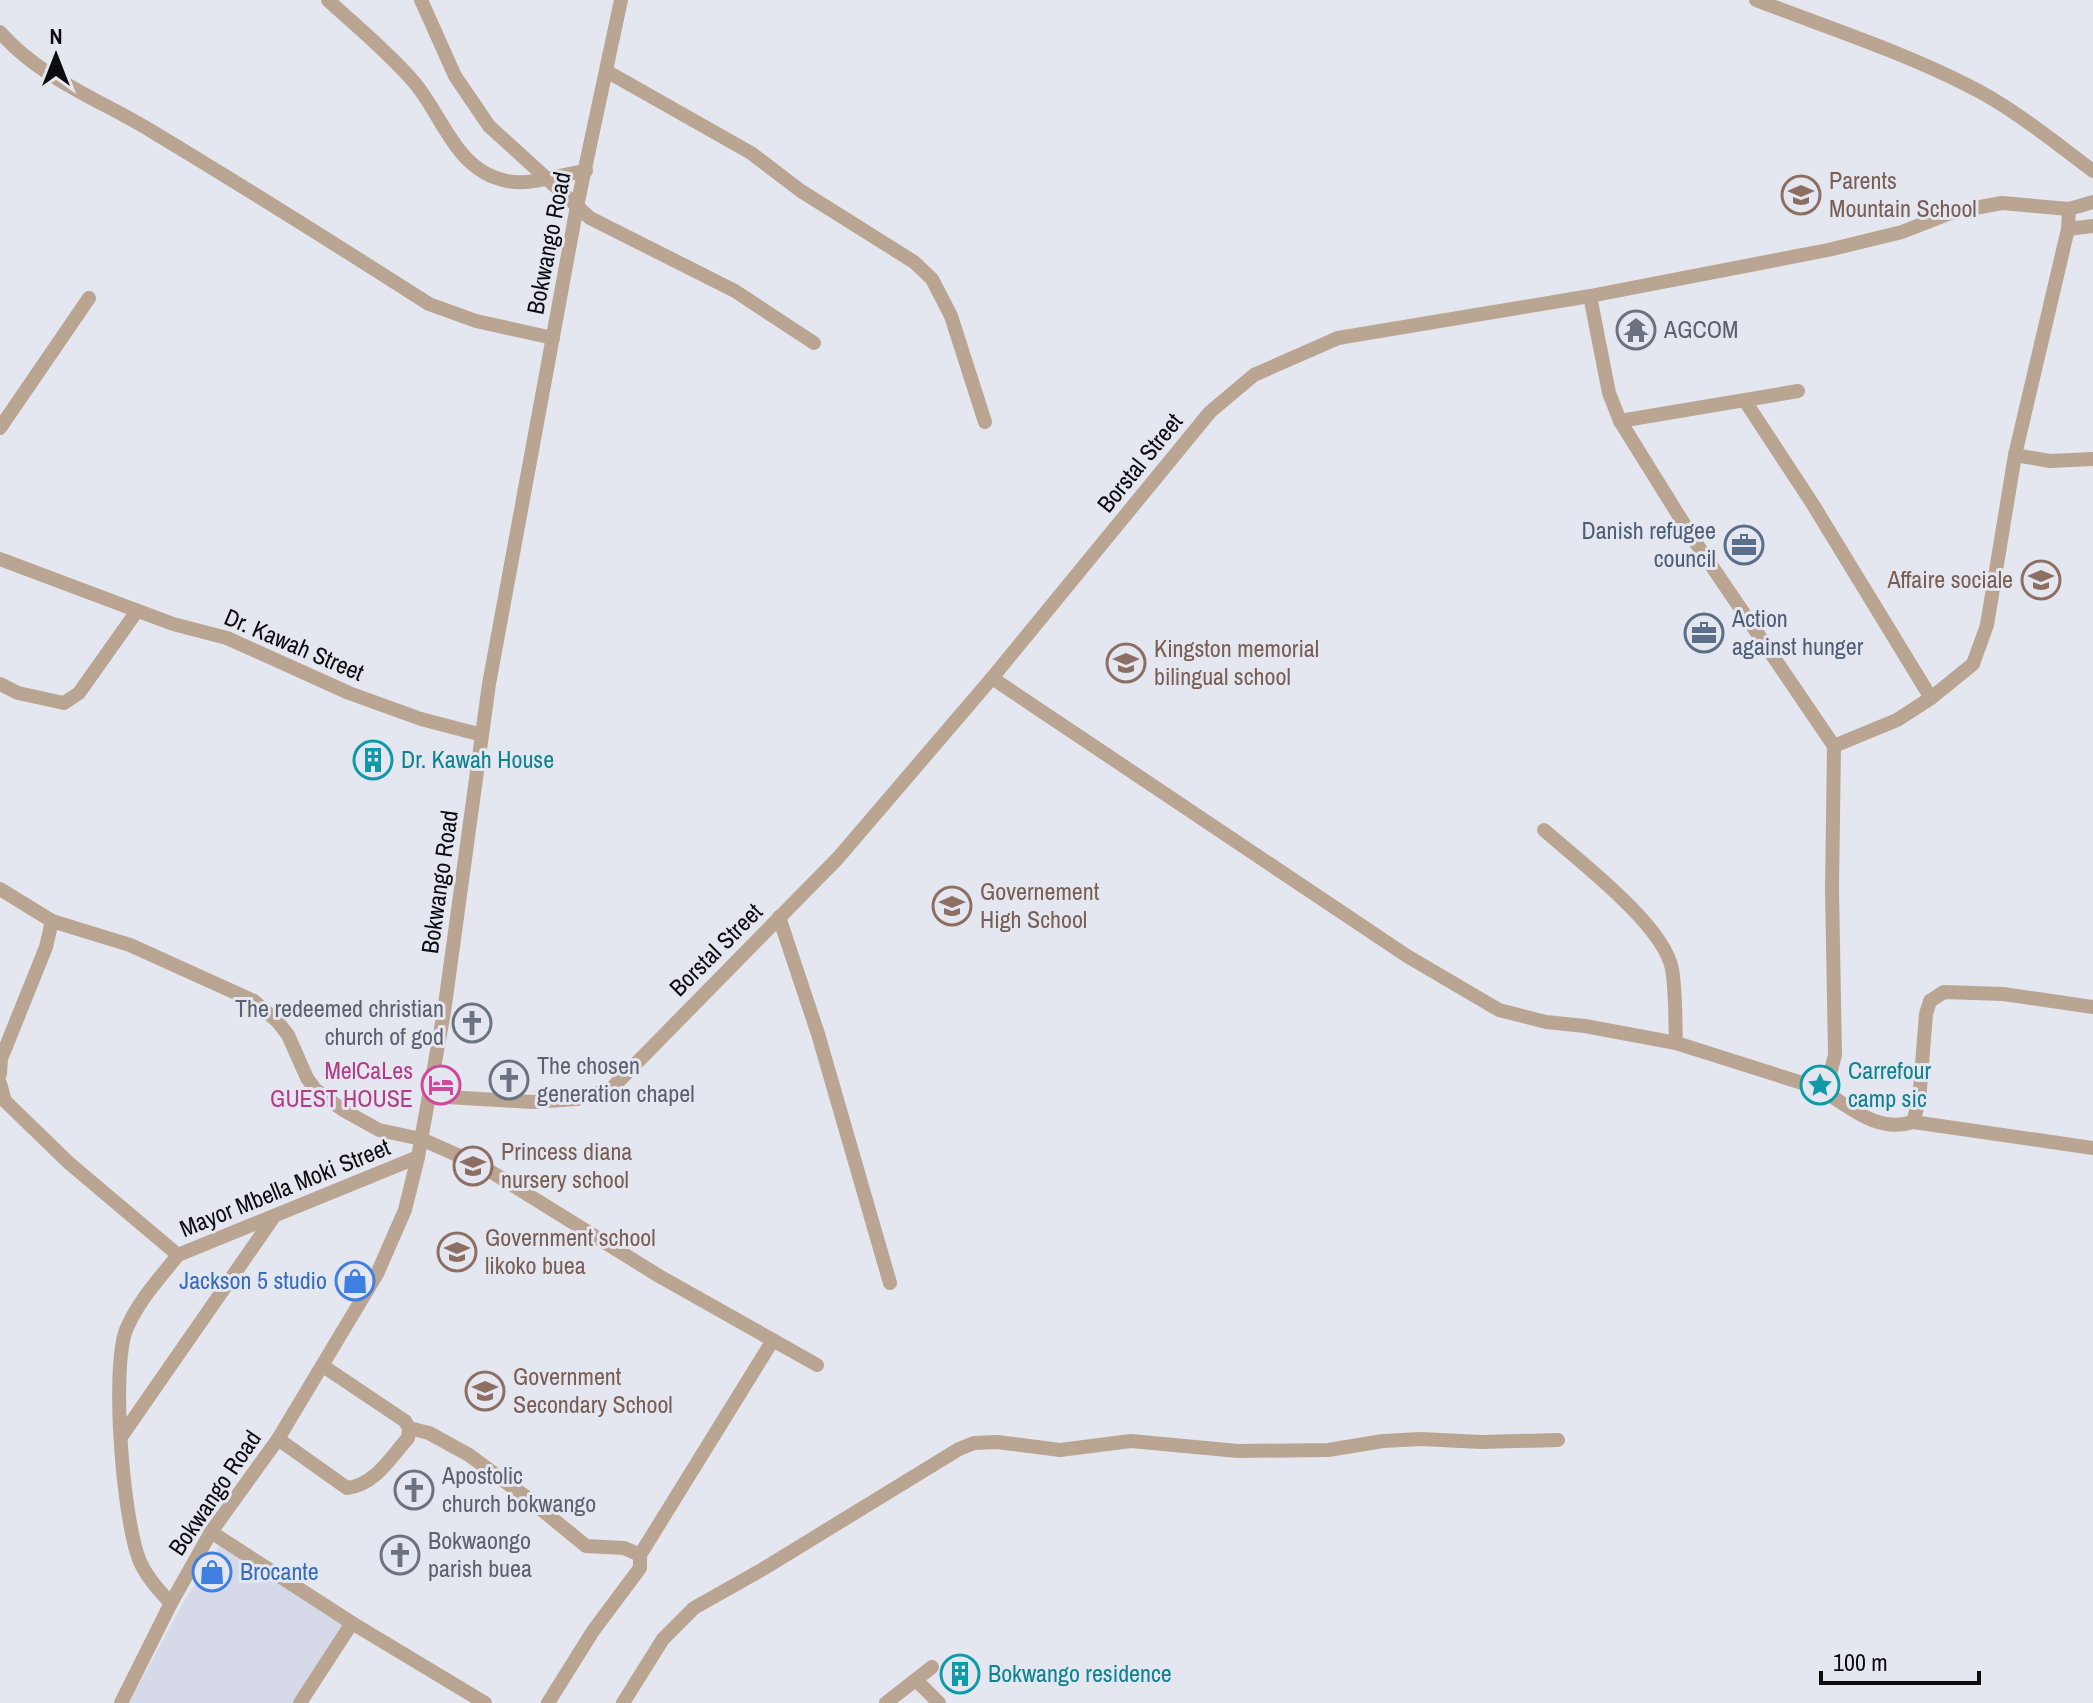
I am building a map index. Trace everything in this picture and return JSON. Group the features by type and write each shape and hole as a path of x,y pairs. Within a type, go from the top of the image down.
{"street":[{"path":"328,0 413,80 457,151 486,174 509,182 547,179 586,171"},
{"path":"421,0 455,76 489,126 577,206 603,227 735,291 814,343"},
{"name":"Bokwango Road","path":"121,1703 211,1532 278,1439 377,1274 405,1210 430,1096 489,684 577,206 621,0"},
{"path":"1756,0 1968,85 2045,135 2093,171"},
{"path":"0,32 18,52 47,73 149,130 429,304 476,321 553,338"},
{"path":"608,72 751,153 801,191 914,262 932,279 951,316 985,422"},
{"name":"Borstal Street","path":"430,1096 532,1102 577,1099 611,1089 838,858 992,678 1210,412 1254,375 1338,338 1590,296 1828,250 1902,232 1953,212 2002,203 2069,209 2093,202"},
{"path":"1834,746 1897,720 1931,698 1973,664 1987,625 2015,455 2068,229 2069,209"},
{"path":"2068,229 2093,226"},
{"path":"1590,296 1609,393 1620,421 1694,540 1834,746 1832,889 1835,1055 1830,1074 1818,1088"},
{"path":"0,428 89,298"},
{"path":"1620,421 1798,391"},
{"path":"1745,401 1812,503 1931,698"},
{"path":"2015,455 2050,461 2093,459"},
{"name":"Dr. Kawah Street","path":"0,559 173,624 227,638 364,698 421,719 482,735"},
{"path":"0,684 18,693 64,703 79,693 137,611"},
{"path":"992,678 1407,956 1499,1010 1546,1022 1676,1043 1818,1088 1863,1117 1880,1124 1897,1127 1913,1122 2093,1148"},
{"path":"1544,830 1599,878 1662,941 1672,967 1676,1043"},
{"path":"0,889 52,921 130,945 254,1001 288,1035 315,1089 343,1110 379,1130 421,1139 480,1165 659,1276 817,1365"},
{"path":"779,917 818,1034 890,1283"},
{"path":"0,1074 1,1059 46,947 52,921"},
{"path":"1913,1122 1919,1101 1926,1014 1930,1001 1944,992 2003,994 2093,1007"},
{"name":"Mayor Mbella Moki Street","path":"0,1083 5,1101 69,1163 178,1255 418,1157"},
{"path":"120,1438 274,1217"},
{"path":"171,1603 139,1562 132,1537 120,1438 119,1370 125,1332 140,1302 178,1255"},
{"path":"548,1703 593,1631 640,1568 640,1555 773,1340"},
{"path":"278,1439 347,1488 370,1481 408,1438 409,1428 405,1421 323,1366"},
{"path":"409,1428 429,1433 469,1455 586,1546 624,1548 640,1555"},
{"path":"623,1703 663,1639 694,1608 959,1449 974,1443 997,1442 1060,1450 1131,1441 1238,1451 1328,1450 1383,1441 1421,1439 1481,1442 1558,1440"},
{"path":"211,1532 352,1623 485,1703"},
{"path":"300,1703 352,1623"},
{"path":"886,1703 932,1667"},
{"path":"916,1680 939,1703"}],"shaded area":[{"path":"220,1545 345,1627 296,1703 129,1703 184,1601"}],"place":[{"name":"Parents Mountain School","path":"1801,195"},
{"name":"AGCOM","path":"1636,330"},
{"name":"Danish refugee council","path":"1744,545"},
{"name":"Affaire sociale","path":"2041,580"},
{"name":"Action against hunger","path":"1704,633"},
{"name":"Kingston memorial bilingual school","path":"1126,663"},
{"name":"Dr. Kawah House","path":"373,760"},
{"name":"Governement High School","path":"952,906"},
{"name":"The redeemed christian church of god","path":"472,1023"},
{"name":"The chosen generation chapel","path":"509,1080"},
{"name":"MelCaLes GUEST HOUSE","path":"441,1085"},
{"name":"Carrefour camp sic","path":"1820,1085"},
{"name":"Princess diana nursery school","path":"473,1166"},
{"name":"Government school likoko buea","path":"457,1252"},
{"name":"Jackson 5 studio","path":"355,1281"},
{"name":"Government Secondary School","path":"485,1391"},
{"name":"Apostolic church bokwango","path":"414,1490"},
{"name":"Bokwaongo parish buea","path":"400,1555"},
{"name":"Brocante","path":"212,1572"},
{"name":"Bokwango residence","path":"960,1674"}]}
